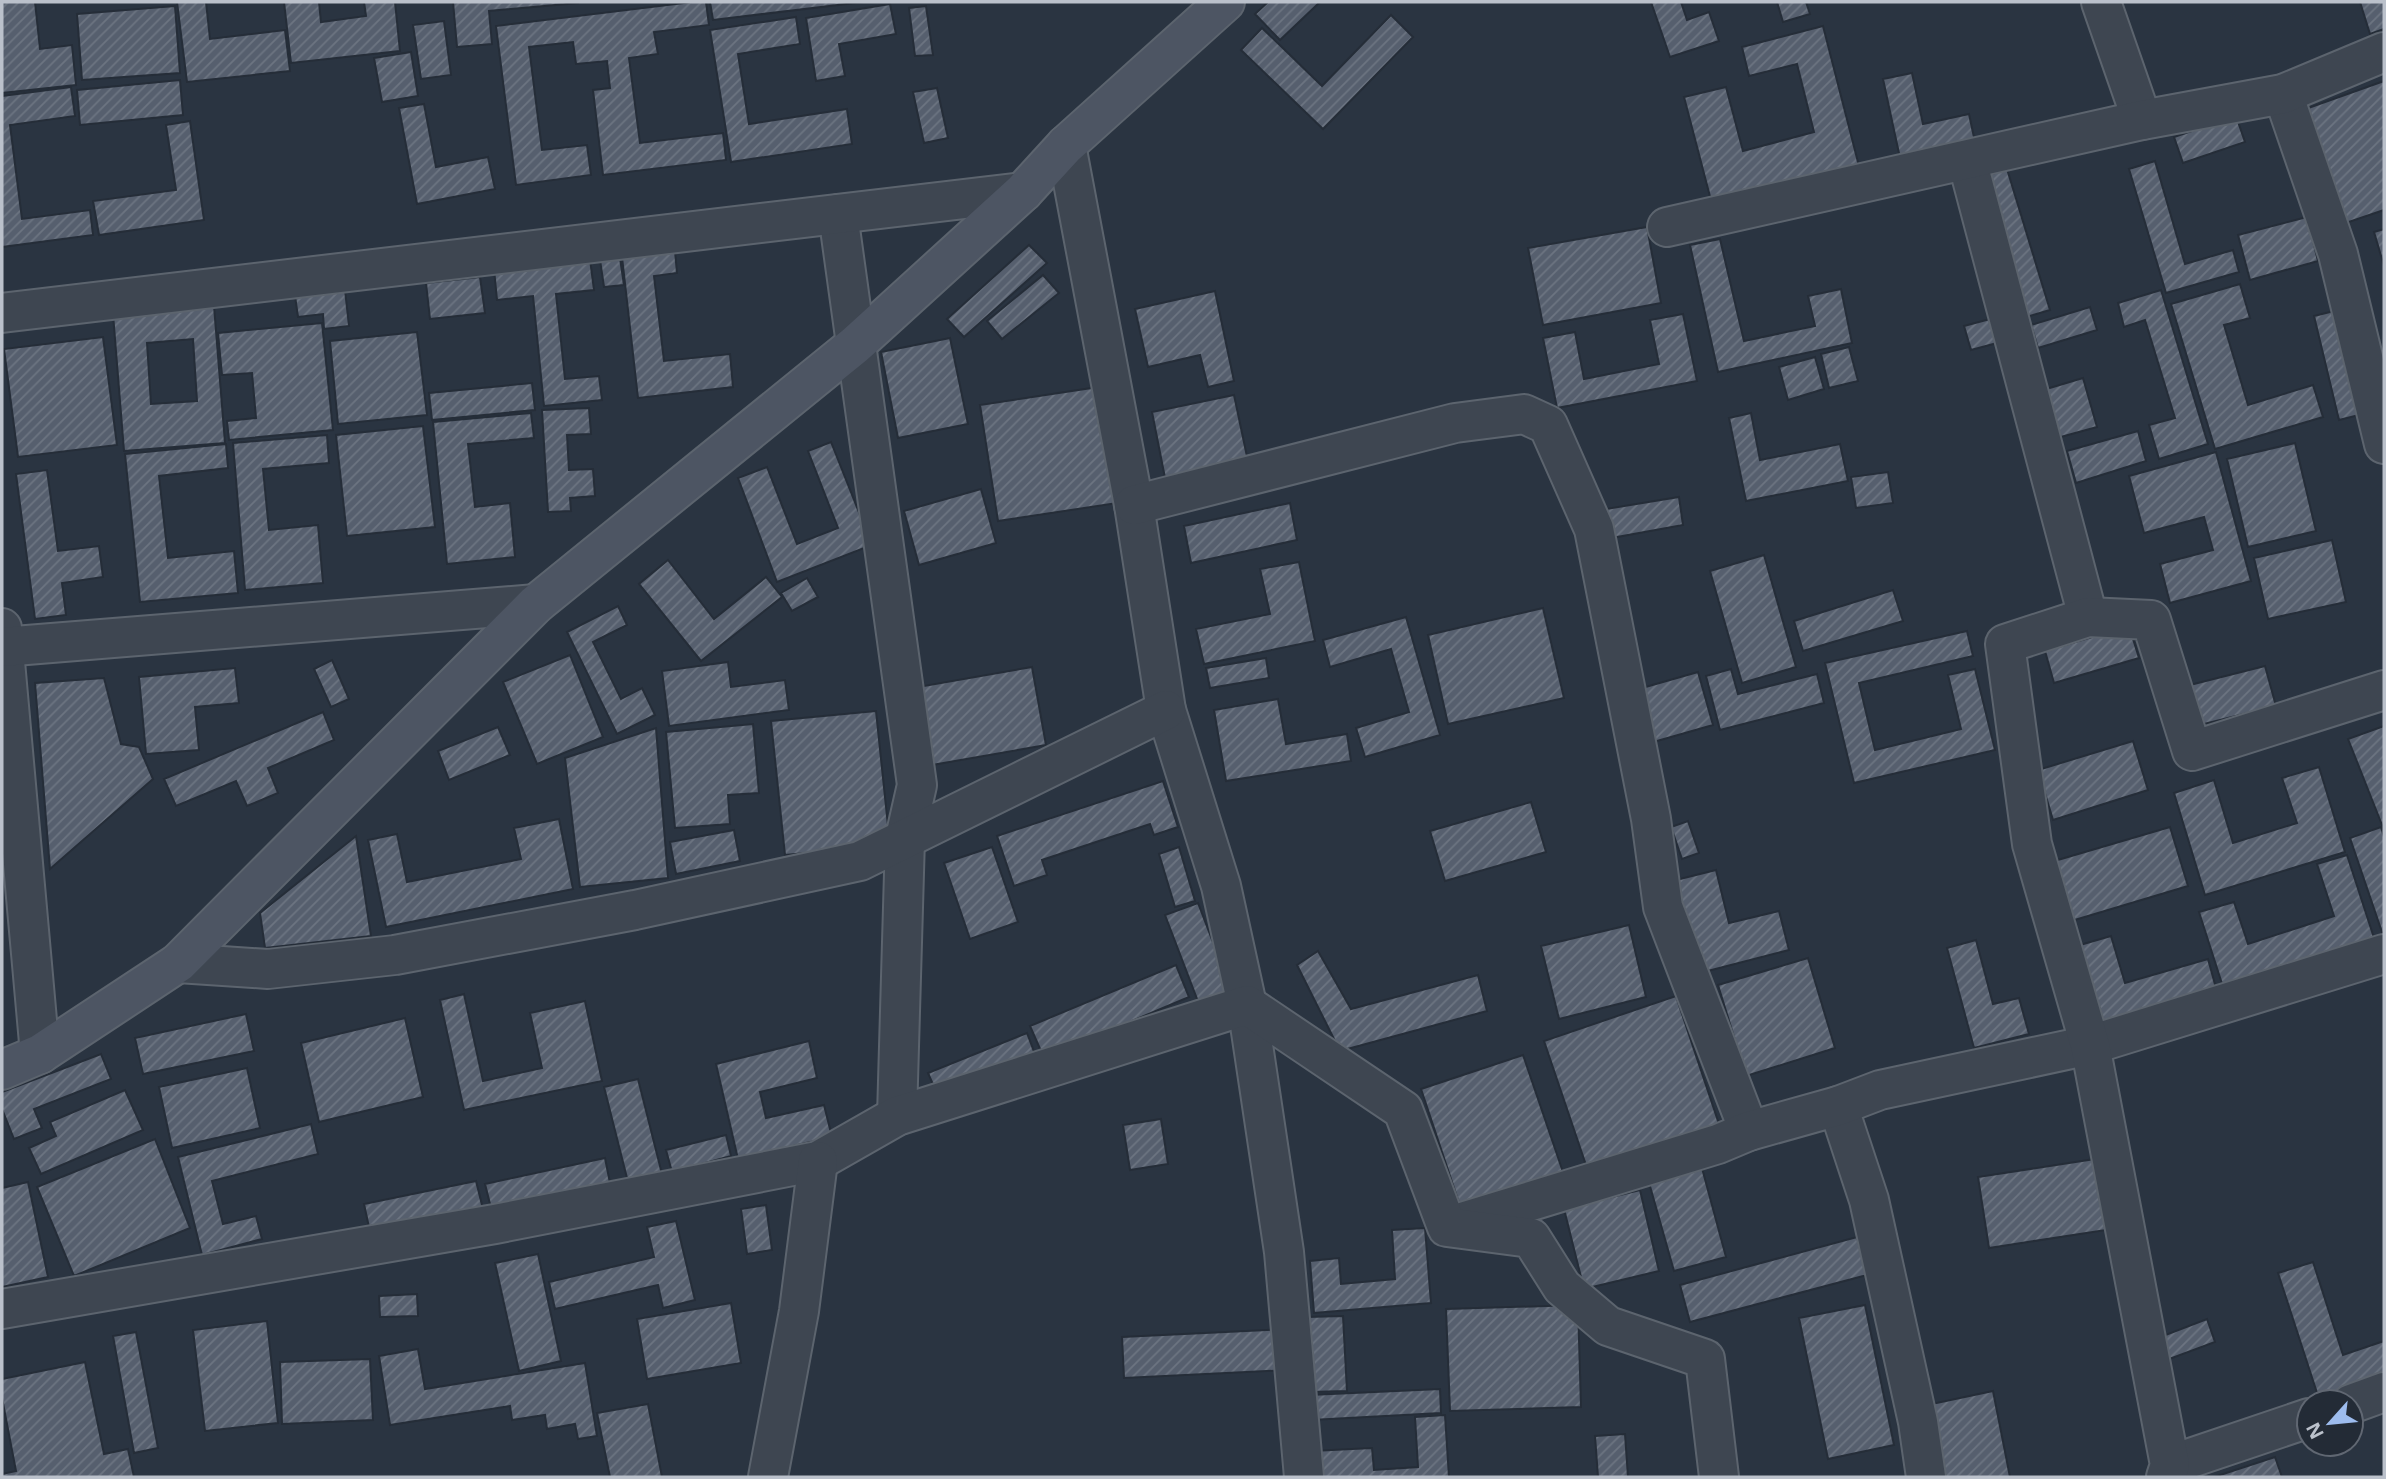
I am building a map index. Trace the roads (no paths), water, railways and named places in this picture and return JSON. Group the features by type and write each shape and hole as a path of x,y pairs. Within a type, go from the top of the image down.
{"main road":[{"path":"2,1070 40,1054 178,963 536,604 855,345 1023,192 1066,145 1225,2"}],"street":[{"path":"2101,2 2142,120"},
{"path":"1667,227 2142,120 2283,94 2384,52"},
{"path":"2283,94 2338,254 2384,444"},
{"path":"1066,145 1134,506 1166,710 1221,886 1247,1005 1284,1252 1304,1477"},
{"path":"1967,160 2088,617"},
{"path":"2,313 1023,192"},
{"path":"838,214 917,785 905,838 897,1116"},
{"path":"1134,506 1455,423 1524,414 1548,425 1594,529 1651,820 1662,907 1749,1131"},
{"path":"40,1054 3,641 536,604"},
{"path":"2295,1423 2168,1471 2090,1045 2032,844 2005,644 2088,617 2151,620 2192,751 2384,690"},
{"path":"178,963 268,969 395,955 635,910 860,860 1166,710"},
{"path":"1447,1227 1718,1144 1749,1131 1838,1106 1880,1090 2090,1045 2384,954"},
{"path":"2,1309 495,1224 818,1161 897,1116 1247,1005"},
{"path":"1247,1005 1403,1110 1447,1227"},
{"path":"1838,1106 1869,1200 1918,1422 1926,1477"},
{"path":"768,1477 799,1311 818,1161"},
{"path":"1447,1227 1531,1238 1562,1287 1608,1326 1705,1359 1719,1477"},
{"path":"2365,1399 2384,1392"}]}
